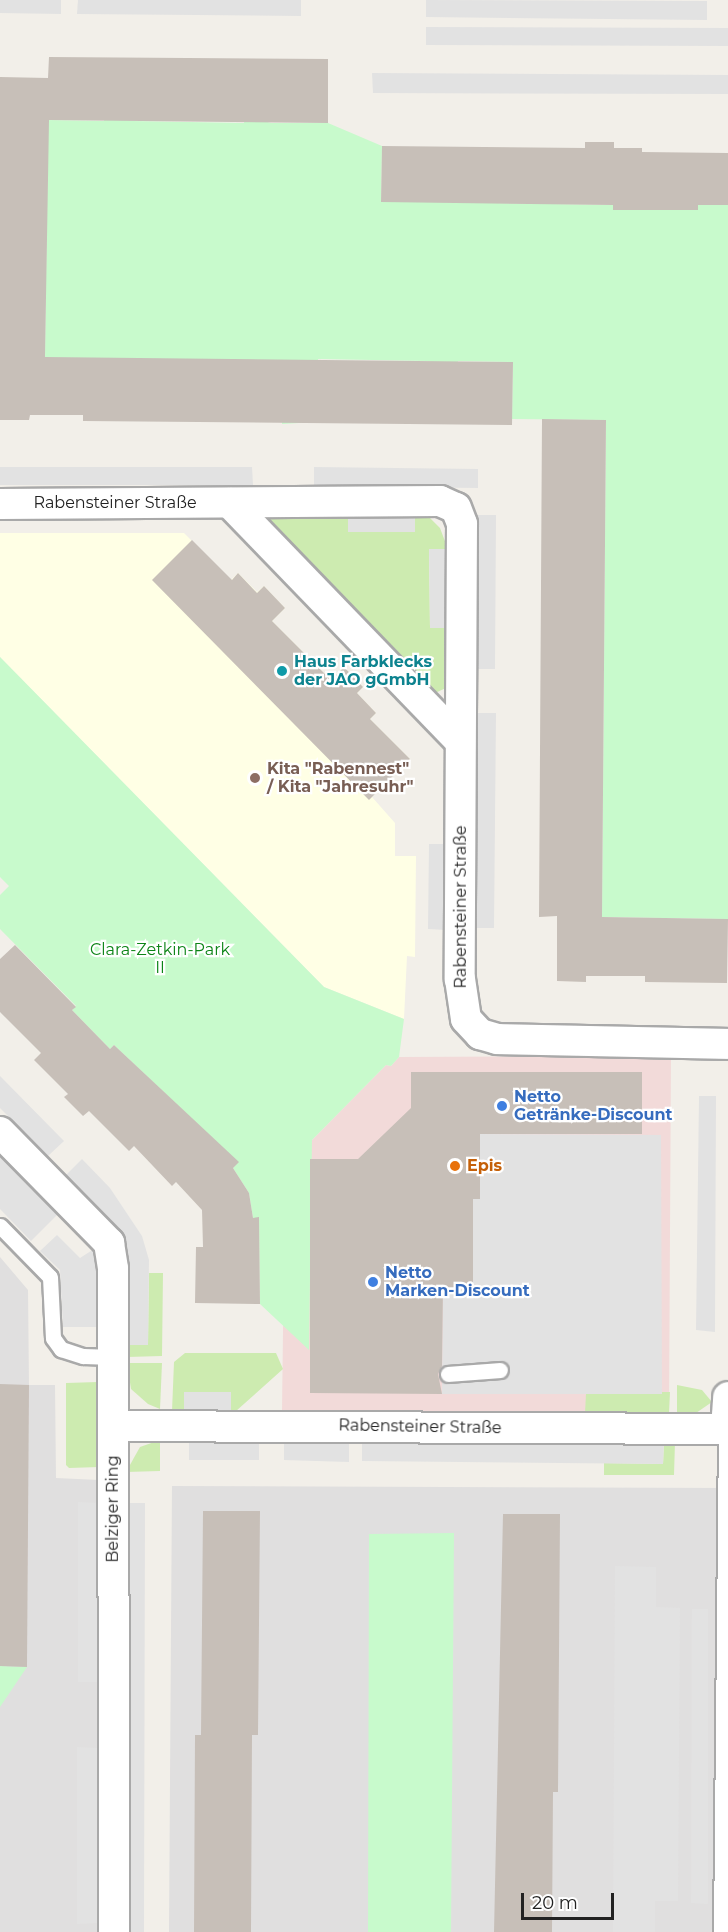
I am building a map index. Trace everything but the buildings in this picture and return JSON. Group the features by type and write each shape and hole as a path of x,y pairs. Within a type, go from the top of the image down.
{"street":[{"name":"Rabensteiner Straße","path":"0,504 440,501 456,508 462,524 460,979 470,1025 486,1037 519,1041 728,1044"},
{"path":"230,503 460,741"},
{"name":"Belziger Ring","path":"0,1132 109,1243 113,1269 114,1932"},
{"path":"727,1429 728,1397"},
{"name":"Rabensteiner Straße","path":"113,1426 727,1429"}],"lane":[{"path":"0,1226 50,1277 54,1338 61,1349 83,1356 113,1357"},
{"path":"448,1374 500,1370"},
{"path":"721,1932 727,1429"}],"shaded area":[{"path":"0,0 61,0 61,14 0,13"},
{"path":"78,0 301,0 301,16 77,14"},
{"path":"426,0 707,1 707,20 426,17"},
{"path":"426,27 728,28 728,46 426,45"},
{"path":"372,73 728,75 728,94 373,93"},
{"path":"0,467 252,467 253,485 0,485"},
{"path":"314,467 478,469 478,488 314,486"},
{"path":"415,512 415,532 348,532 348,513"},
{"path":"478,515 496,515 495,669 476,669"},
{"name":"Kita \"Rabennest\" / Kita \"Jahresuhr\"","path":"0,533 184,533 231,580 238,573 257,592 264,586 285,608 272,621 330,679 344,667 363,687 357,693 376,713 370,719 410,759 372,797 395,823 395,856 416,856 415,957 407,956 404,1019 324,987 0,657"},
{"path":"429,549 447,549 447,628 430,628"},
{"path":"477,713 496,713 494,928 476,928"},
{"path":"429,844 448,844 446,930 428,929"},
{"path":"671,1056 669,1413 282,1410 285,1176 312,1140 386,1065 391,1066 399,1057"},
{"path":"0,1076 64,1141 48,1156 0,1108"},
{"path":"699,1096 716,1096 715,1332 696,1330"},
{"path":"480,1134 661,1135 662,1394 442,1394 443,1287 473,1287 473,1199 480,1199"},
{"path":"0,1149 61,1211 31,1241 0,1209"},
{"path":"82,1159 110,1188 142,1236 149,1260 148,1345 127,1345 127,1260 122,1241 107,1216 66,1175"},
{"path":"57,1235 80,1258 94,1249 99,1267 99,1327 63,1327 60,1270 40,1251"},
{"path":"0,1257 28,1290 29,1385 55,1385 56,1478 99,1480 98,1932 0,1932"},
{"path":"184,1392 231,1392 231,1411 184,1411"},
{"path":"189,1441 259,1441 259,1460 189,1460"},
{"path":"284,1442 349,1443 349,1462 284,1460"},
{"path":"664,1442 663,1464 362,1461 362,1443"},
{"path":"172,1486 728,1488 728,1932 169,1932"},
{"path":"78,1502 98,1503 97,1682 78,1682"},
{"path":"126,1503 145,1503 144,1932 125,1932"},
{"path":"615,1566 656,1567 656,1607 680,1608 678,1901 655,1901 655,1932 613,1932"},
{"path":"692,1609 708,1609 708,1904 691,1903"},
{"path":"77,1747 97,1748 98,1923 77,1924"}],"green space":[{"path":"104,115 133,121 244,123 244,116 271,123 328,123 382,146 381,201 613,205 613,210 698,210 698,205 728,205 728,919 602,917 606,420 512,419 513,362 458,361 457,367 427,361 318,359 316,422 282,424 283,361 45,358 48,120 104,121"},
{"path":"415,512 428,516 440,528 447,549 429,549 430,628 447,628 448,687 433,694 261,514 348,513 348,532 415,531"},
{"name":"Clara-Zetkin-Park II","path":"0,657 324,987 404,1019 399,1057 391,1066 386,1065 312,1140 309,1350 260,1304 259,1218 253,1218 249,1193 233,1168 238,1162 114,1045 110,1049 72,1010 76,1006 0,929 0,895 9,886 0,877"},
{"path":"149,1273 163,1273 162,1356 127,1357 127,1345 148,1345"},
{"path":"185,1353 276,1353 283,1369 236,1411 231,1411 231,1392 185,1392 184,1411 172,1411 174,1362"},
{"path":"127,1363 162,1363 160,1409 148,1404 131,1389"},
{"path":"98,1382 99,1467 69,1468 66,1465 66,1383"},
{"path":"677,1385 702,1390 712,1402 696,1413 677,1413"},
{"path":"670,1392 669,1413 585,1413 586,1394"},
{"path":"160,1440 160,1471 126,1472 140,1447"},
{"path":"664,1442 675,1442 674,1475 604,1475 604,1463 663,1464"},
{"path":"454,1533 451,1932 368,1932 369,1534"},
{"path":"0,1666 27,1667 0,1707"}],"place":[{"name":"Haus Farbklecks der JAO gGmbH","path":"282,671"},
{"name":"Kita \"Rabennest\" / Kita \"Jahresuhr\"","path":"255,778"},
{"name":"Netto Getränke-Discount","path":"502,1106"},
{"name":"Epis","path":"455,1166"},
{"name":"Netto Marken-Discount","path":"373,1282"}]}
